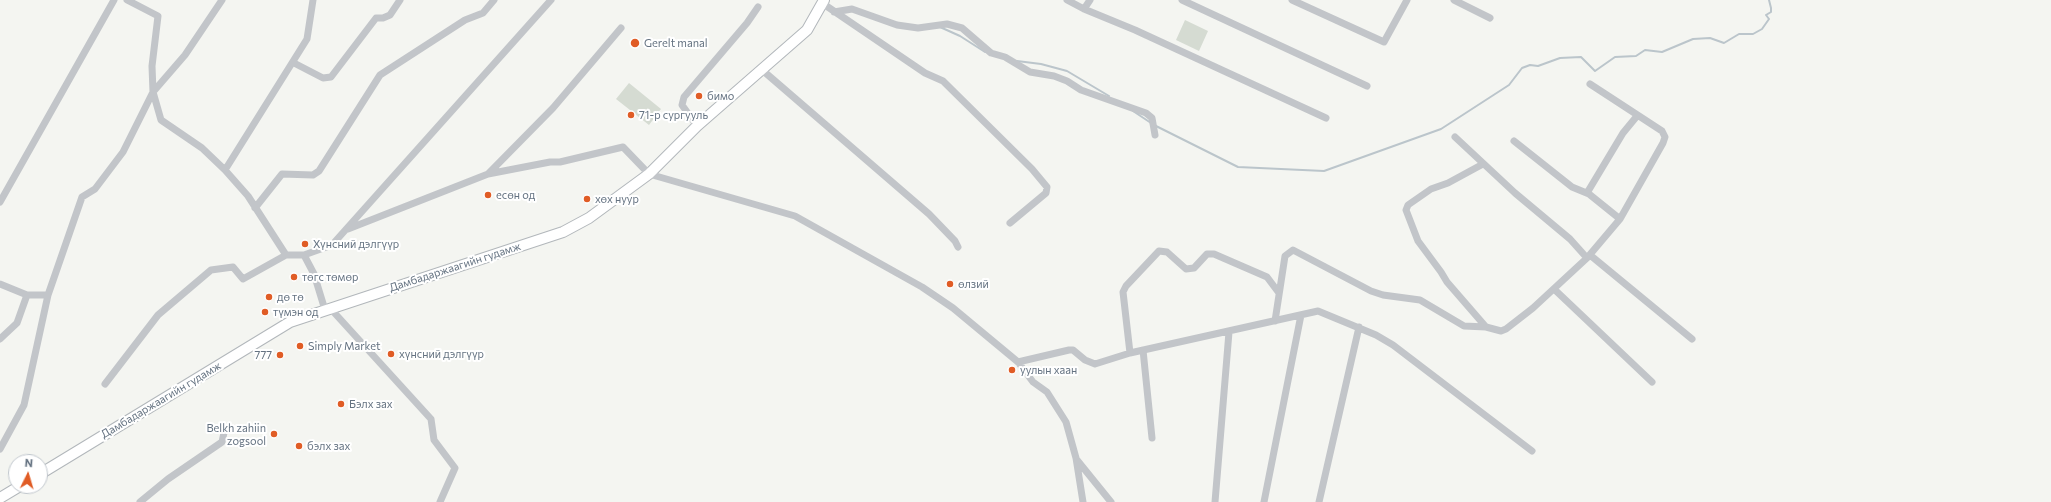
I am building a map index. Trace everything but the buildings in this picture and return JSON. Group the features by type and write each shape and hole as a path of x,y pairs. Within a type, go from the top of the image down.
{"main road":[{"name":"Дамбадаржаагийн гудамж","path":"48,469 290,322 563,232 589,218 649,174 697,126 807,30 823,2"}],"street":[{"path":"0,202 114,0"},
{"path":"127,0 158,16 152,66 153,92 160,120 202,148 225,170 255,208 286,255"},
{"path":"0,449 24,406 48,295 82,197 95,189 123,152 153,92 185,55 222,0"},
{"path":"225,170 294,63 309,34 313,0"},
{"path":"294,63 323,78 330,77 376,18 383,18 390,15 400,0"},
{"path":"255,208 282,174 313,175 319,171 380,75 465,20 483,14 494,0"},
{"path":"105,384 158,315 210,270 233,267 243,279 286,255 304,255 332,245 551,0"},
{"path":"1067,0 1326,118"},
{"path":"1084,9 1090,0"},
{"path":"1182,0 1367,86"},
{"path":"1199,8 1203,0"},
{"path":"1292,0 1384,42 1407,0"},
{"path":"1454,0 1490,18"},
{"path":"823,2 834,12 925,73 943,81 1032,169 1047,187 1046,193 1010,223"},
{"path":"697,126 682,105 684,97 747,23 758,7"},
{"path":"834,12 852,9 897,25 918,28 947,24 962,28 991,53 1005,58 1030,72 1054,76 1067,81 1080,90 1139,109 1152,118 1155,131"},
{"path":"488,174 553,108 621,28"},
{"path":"761,69 929,214 955,241 958,247"},
{"path":"1275,321 1285,256 1293,250 1371,291 1383,295 1420,300 1464,326 1486,327 1496,331 1506,330 1554,289 1589,256 1620,219 1663,143 1665,136 1662,131 1590,84"},
{"path":"1587,193 1623,133 1637,116"},
{"path":"1455,137 1483,164 1589,256 1692,339"},
{"path":"1514,141 1572,187 1587,193 1620,219"},
{"path":"346,230 488,174 550,162 560,162 623,146 649,174 795,216 922,287 953,308 1018,362 1033,382 1047,392 1066,422 1076,458 1083,502"},
{"path":"1483,164 1431,189 1408,205 1406,210 1424,252 1434,262 1447,282 1486,327"},
{"path":"1130,354 1123,292 1126,286 1159,251 1167,252 1186,269 1194,268 1207,254 1214,254 1267,277 1279,293"},
{"path":"304,255 314,274 328,309 430,419 434,440 455,468 440,502"},
{"path":"0,284 27,295 48,295"},
{"path":"1554,289 1652,382"},
{"path":"0,339 17,323 27,295"},
{"path":"1018,362 1068,350 1076,352 1085,360 1096,364 1144,350 1318,311 1359,327 1393,345 1532,451"},
{"path":"1264,502 1301,315"},
{"path":"1319,502 1359,327"},
{"path":"1215,502 1229,332"},
{"path":"1144,350 1152,438"},
{"path":"140,502 168,479 222,442 225,428"},
{"path":"1076,458 1111,502"}],"shaded area":[{"path":"1185,20 1208,31 1199,51 1176,40"},
{"path":"629,83 661,109 649,125 616,99"}],"waterway":[{"path":"1156,126 1238,167 1324,171 1441,129 1509,85 1522,68 1530,65 1538,66 1560,58 1581,57 1595,71 1615,57 1636,56 1645,50 1662,52 1693,39 1710,38 1724,43 1739,34 1753,34 1762,29 1769,19 1766,15 1771,12 1769,0"},
{"path":"940,27 960,36 985,52"},
{"path":"1017,61 1041,64 1067,71 1109,96"},
{"path":"1133,111 1151,123"}],"place":[{"name":"Gerelt manal","path":"635,43"},
{"name":"бимо","path":"699,96"},
{"name":"71-р сургууль","path":"631,115"},
{"name":"есөн од","path":"488,195"},
{"name":"хөх нуур","path":"587,199"},
{"name":"Хүнсний дэлгүүр","path":"305,244"},
{"name":"төгс төмөр","path":"294,277"},
{"name":"өлзий","path":"950,284"},
{"name":"дө тө","path":"269,297"},
{"name":"түмэн од","path":"265,312"},
{"name":"Simply Market","path":"300,346"},
{"name":"хүнсний дэлгүүр","path":"391,354"},
{"name":"777","path":"280,355"},
{"name":"уулын хаан","path":"1012,370"},
{"name":"Бэлх зах","path":"341,404"},
{"name":"Belkh zahiin zogsool","path":"274,434"},
{"name":"бэлх зах","path":"299,446"}]}
